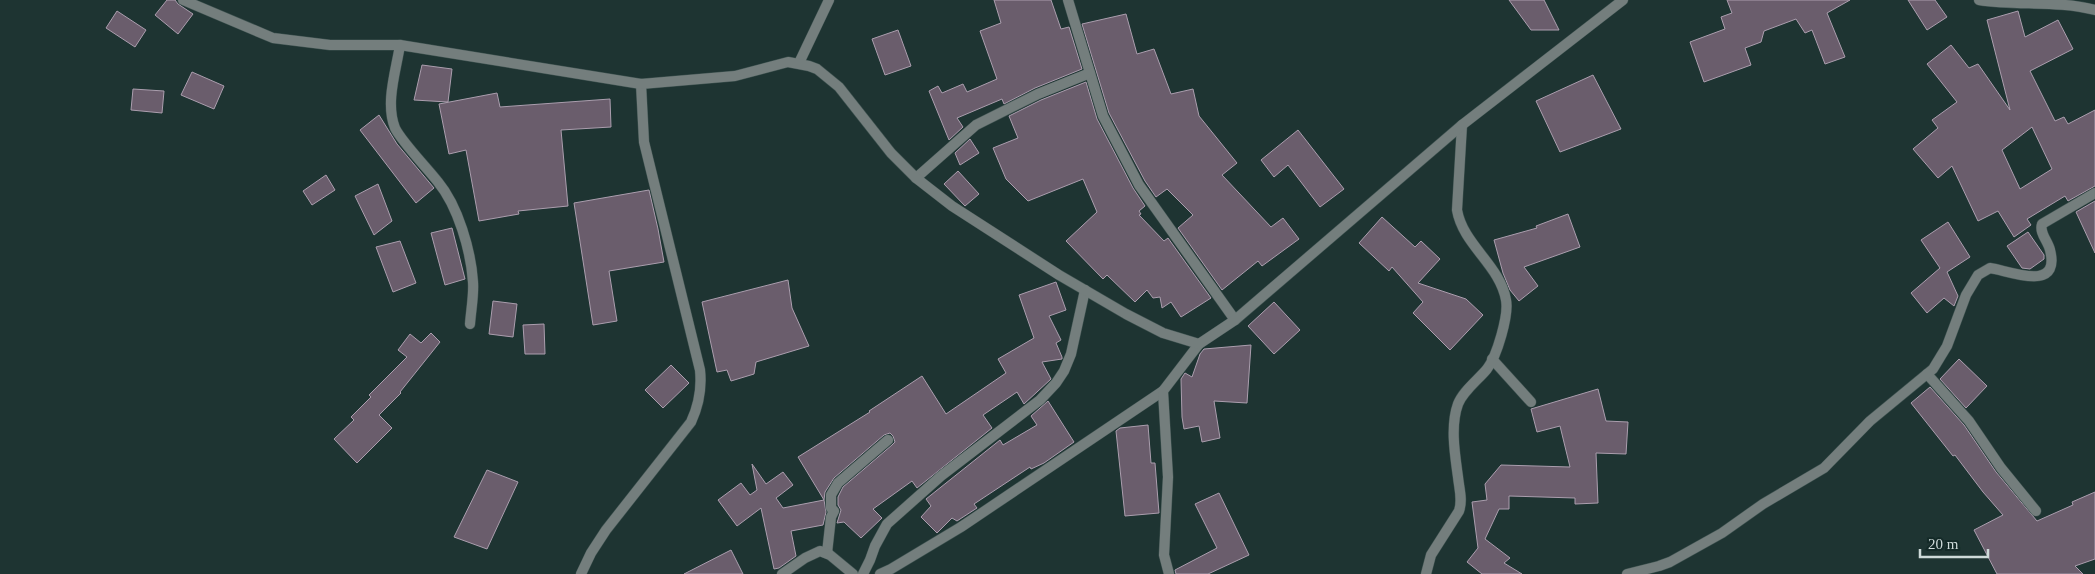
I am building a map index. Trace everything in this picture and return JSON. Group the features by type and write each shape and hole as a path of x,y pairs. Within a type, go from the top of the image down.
{"street":[{"path":"183,0 273,38 330,45 400,45 641,84 713,79 735,76 788,62 799,63 817,70 839,87 891,153 916,178 952,206 1126,314 1163,333 1199,344"},
{"path":"799,63 829,0"},
{"path":"1068,0 1104,116 1139,185 1234,320"},
{"path":"880,574 961,527 1163,391 1199,344 1234,320 1462,125 1623,0"},
{"path":"1979,0 2010,2 2058,1 2095,10"},
{"path":"400,45 393,88 392,109 395,128 440,184 458,220 471,261 474,284 470,324"},
{"path":"916,178 976,125 1038,94 1090,73"},
{"path":"581,574 590,553 606,530 691,422 697,410 701,387 700,370 644,142 641,84"},
{"path":"1426,574 1431,555 1459,511 1461,502 1455,456 1457,406 1460,399 1488,367 1504,323 1507,309 1506,299 1495,275 1459,221 1457,210 1462,125"},
{"path":"1627,574 1670,562 1722,533 1763,504 1824,468 1847,447 1870,421 1927,374 1942,357 1966,295 1978,275 1990,268 2031,278 2045,273 2051,261 2050,249 2041,230 2042,224 2095,193"},
{"path":"863,574 887,524 941,476 1040,400 1056,383 1071,354 1085,290"},
{"path":"1492,359 1530,402"},
{"path":"1927,374 1970,421 2001,468 2036,511"},
{"path":"1163,391 1168,477 1164,555 1169,574"},
{"path":"827,553 831,517 834,511 831,508 830,502 834,489 888,440"},
{"path":"782,574 820,551 827,553 853,574"}],"building":[{"path":"167,0 175,0 193,14 178,34 155,15"},
{"path":"994,0 1051,0 1061,29 1069,27 1082,69 1035,88 1004,104 1002,99 957,118 963,127 949,140 929,91 938,86 942,93 963,84 967,92 997,79 980,31 1001,23"},
{"path":"1509,0 1544,0 1559,30 1531,30"},
{"path":"1727,0 1850,0 1827,13 1845,57 1825,64 1812,30 1805,33 1796,19 1764,31 1761,42 1745,48 1751,65 1704,82 1690,42 1725,29 1721,17 1732,13"},
{"path":"1908,0 1935,0 1947,17 1927,30"},
{"path":"117,11 146,30 135,47 106,28"},
{"path":"2018,11 2025,37 2058,20 2073,49 2030,71 2055,121 2064,117 2068,124 2095,110 2095,186 2068,201 2065,196 2027,219 2031,225 2014,237 1998,211 1978,221 1952,166 1938,178 1913,149 1938,128 1932,120 1957,102 1927,64 1951,45 1969,68 1978,64 2010,110 1987,20","holes":["2032,127 2052,169 2020,189 2002,150"]},
{"path":"1126,14 1137,54 1154,49 1171,94 1193,89 1199,116 1237,163 1222,175 1271,227 1283,218 1299,239 1262,266 1258,261 1222,290 1178,228 1193,215 1167,189 1156,197 1145,181 1109,113 1082,24"},
{"path":"898,30 911,66 885,75 872,39"},
{"path":"422,65 452,69 448,102 414,100"},
{"path":"192,72 224,86 214,109 181,95"},
{"path":"1593,75 1621,129 1560,152 1536,101"},
{"path":"1086,82 1097,119 1133,188 1145,206 1139,211 1141,214 1139,215 1164,241 1168,238 1211,298 1181,317 1171,302 1162,308 1160,297 1153,298 1147,290 1135,302 1107,275 1103,279 1066,241 1097,212 1083,179 1028,201 1006,179 993,148 1018,138 1009,116 1041,100"},
{"path":"133,89 164,91 162,113 131,110"},
{"path":"497,93 500,107 610,99 611,127 561,130 568,206 518,211 519,214 479,221 466,150 449,154 439,104"},
{"path":"379,115 397,144 434,188 416,203 360,130"},
{"path":"1298,130 1344,189 1320,207 1288,165 1274,177 1261,160"},
{"path":"970,139 979,153 960,165 955,153"},
{"path":"958,171 979,194 965,206 944,184"},
{"path":"326,175 335,190 312,205 303,191"},
{"path":"378,184 392,221 374,235 355,196"},
{"path":"649,190 664,262 609,271 617,321 593,325 574,203"},
{"path":"2095,201 2095,253 2076,212"},
{"path":"1568,214 1580,247 1524,267 1538,286 1519,301 1510,290 1503,273 1494,240 1537,228 1536,226"},
{"path":"1382,217 1415,247 1421,241 1440,259 1418,283 1466,299 1483,315 1450,350 1413,313 1423,302 1392,267 1389,271 1359,243"},
{"path":"1948,222 1970,257 1947,272 1958,296 1954,306 1944,298 1927,313 1911,293 1940,268 1921,240"},
{"path":"452,228 465,279 445,285 431,233"},
{"path":"2028,232 2044,255 2044,259 2030,269 2022,268 2007,246"},
{"path":"400,241 416,283 393,292 376,247"},
{"path":"788,280 792,308 809,346 756,362 754,374 731,381 727,370 717,372 702,302"},
{"path":"1056,282 1066,310 1049,316 1061,340 1056,343 1062,357 1062,359 1042,362 1051,379 1024,404 1017,392 983,415 992,428 917,488 912,481 873,509 882,518 861,538 844,522 837,523 841,510 838,505 838,497 843,487 895,442 893,436 890,433 884,435 834,478 825,492 824,500 798,457 870,412 922,376 946,414 1006,373 998,359 1034,338 1019,295"},
{"path":"493,301 517,304 513,337 489,334"},
{"path":"1274,302 1300,330 1274,354 1248,326"},
{"path":"544,324 545,354 525,354 523,325"},
{"path":"431,333 440,342 401,393 379,415 392,428 357,463 334,439 354,420 351,417 371,397 369,395 407,357 398,350 410,334 421,343"},
{"path":"1251,345 1247,403 1214,401 1220,438 1202,442 1199,426 1184,429 1181,379 1185,373 1192,377 1200,354 1204,349"},
{"path":"1959,359 1987,386 1966,408 1940,379"},
{"path":"671,365 689,383 663,408 645,390"},
{"path":"1930,387 1964,425 1996,472 2037,521 2073,505 2072,502 2095,492 2095,559 2075,566 2083,574 1997,574 1974,530 2003,515 1911,403"},
{"path":"1598,389 1606,421 1628,422 1626,454 1596,453 1598,503 1575,504 1575,498 1509,496 1509,509 1499,509 1485,539 1510,558 1504,563 1522,574 1482,574 1467,562 1478,548 1472,502 1487,500 1485,484 1501,465 1570,467 1560,426 1537,432 1531,409"},
{"path":"1048,401 1074,442 1044,463 1031,469 1030,467 974,504 977,508 957,521 952,518 937,533 921,517 931,506 926,499 1000,440 1003,445 1037,425 1031,416"},
{"path":"1148,425 1151,463 1155,463 1159,513 1125,516 1116,431 1120,428"},
{"path":"752,464 766,484 783,472 793,485 776,498 783,508 824,500 826,512 823,525 791,531 796,556 779,568 774,569 761,508 737,526 718,500 741,483 750,495 757,490"},
{"path":"487,470 518,482 487,549 454,537"},
{"path":"1219,493 1249,555 1208,574 1176,574 1175,570 1217,548 1195,504"},
{"path":"731,550 743,574 684,574"}]}
